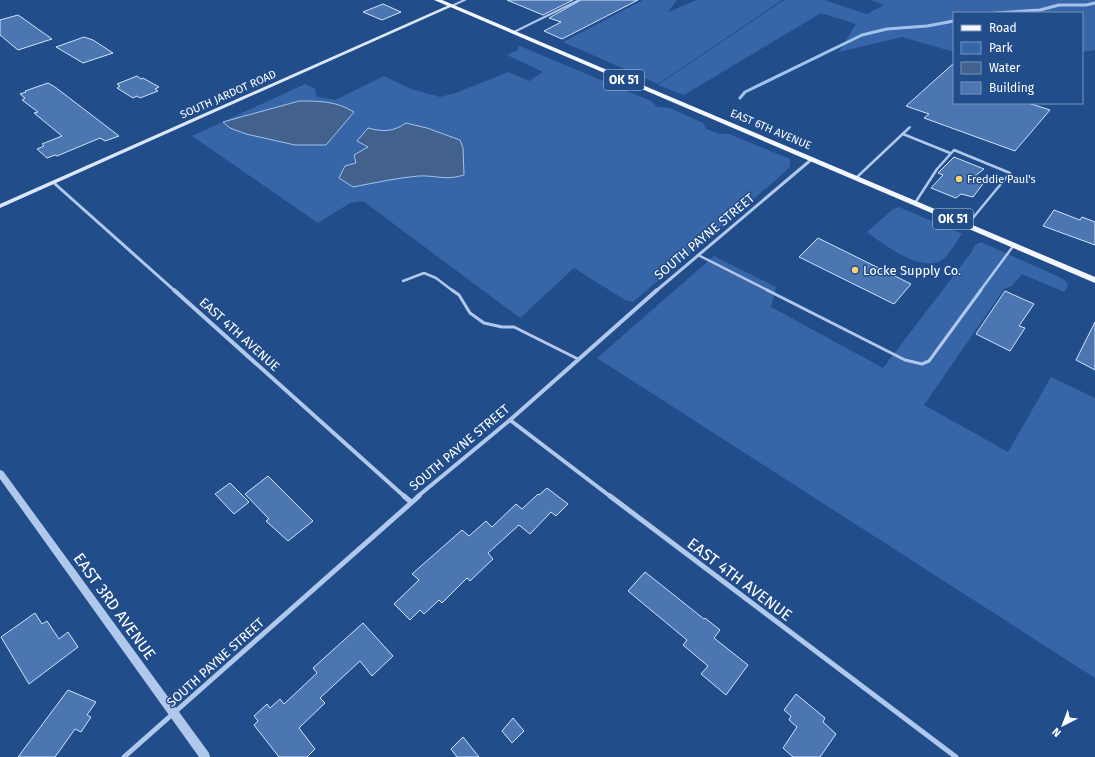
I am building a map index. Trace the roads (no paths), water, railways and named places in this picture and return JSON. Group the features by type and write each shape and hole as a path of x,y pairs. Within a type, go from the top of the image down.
{"main road":[{"name":"EAST 6TH AVENUE","path":"437,0 1095,280"},
{"name":"SOUTH JARDOT ROAD","path":"0,206 451,6"}],"street":[{"name":"SOUTH JARDOT ROAD","path":"451,6 464,0"},
{"name":"SOUTH PAYNE STREET","path":"124,757 411,502 510,420 578,358 812,159"},
{"name":"EAST 4TH AVENUE","path":"54,183 411,502"},
{"name":"EAST 4TH AVENUE","path":"510,420 956,757"},
{"name":"EAST 3RD AVENUE","path":"0,473 205,757"}],"lane":[{"path":"514,32 579,0"},
{"path":"856,178 910,127"},
{"path":"902,134 950,153"},
{"path":"915,203 928,179 954,150 977,158 1010,173 967,225"},
{"path":"698,255 905,360 922,364 930,361 1014,245"},
{"path":"404,281 424,272 436,278 459,295 470,313 484,323 502,327 514,327 578,358"}],"water":[{"path":"299,101 334,104 354,112 326,145 295,145 246,134 230,128 223,122"},
{"path":"406,123 427,128 460,140 463,148 464,175 451,178 418,176 353,187 339,178 345,166 356,163 354,155 368,147 357,141 368,128 392,130"}],"waterway":[{"path":"1010,12 1040,10 1059,5 1086,5 1095,3"},
{"path":"740,98 745,92 862,35 887,29 927,26 953,21"}],"place":[{"name":"Freddie Paul's","path":"959,179"},
{"name":"Locke Supply Co.","path":"855,270"}]}
